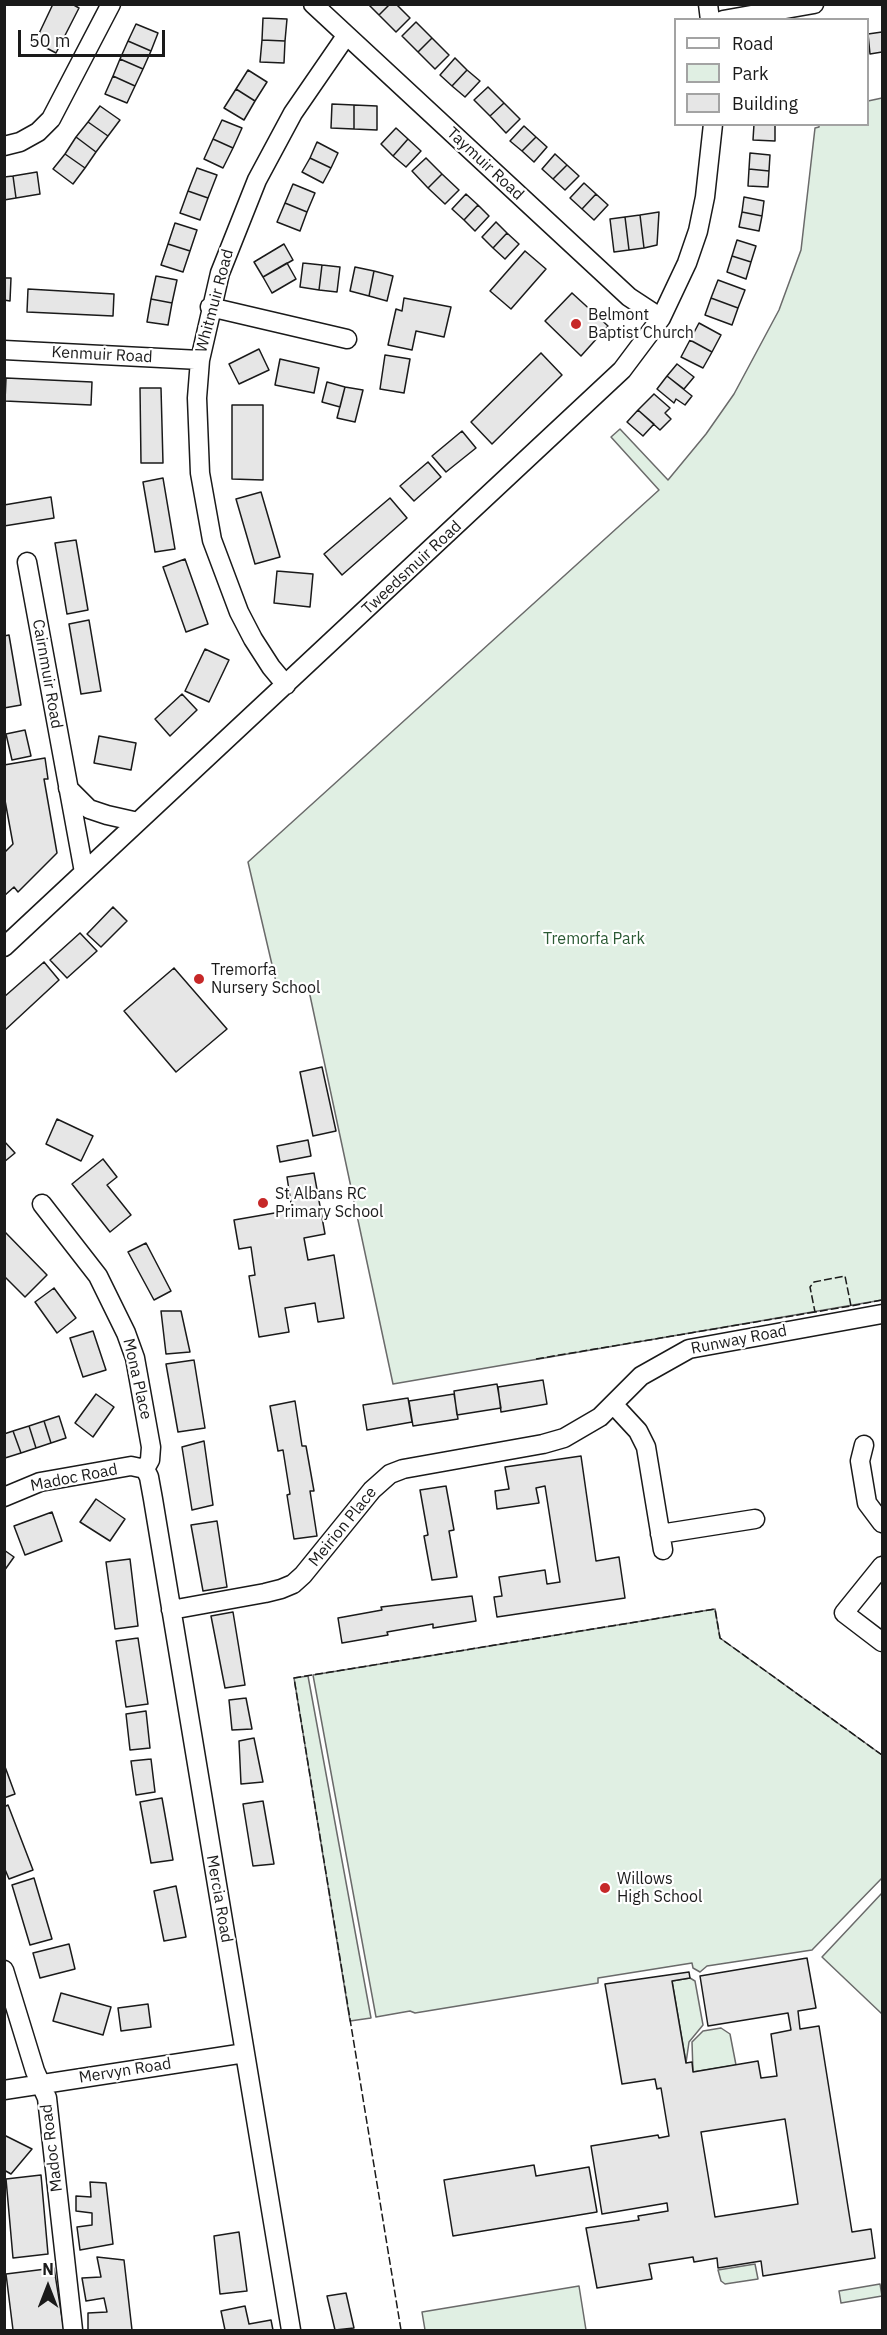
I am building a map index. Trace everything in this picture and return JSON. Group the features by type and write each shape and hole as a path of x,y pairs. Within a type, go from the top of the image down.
{"street":[{"path":"4,146 20,142 38,132 51,119 111,4"},
{"name":"Taymuir Road","path":"313,4 629,297 662,318"},
{"path":"734,18 814,4"},
{"name":"Whitmuir Road","path":"286,685 272,667 244,621 225,578 212,540 200,473 197,398 200,360 210,307 230,246 271,153 312,82 346,36"},
{"name":"Tweedsmuir Road","path":"4,947 588,405 622,370 662,318 675,293 698,231 711,156 713,126"},
{"path":"210,307 347,339"},
{"name":"Kenmuir Road","path":"4,350 200,360"},
{"name":"Cairnmuir Road","path":"27,562 84,872"},
{"path":"67,787 89,809 138,822"},
{"name":"Mona Place","path":"42,1204 98,1276 126,1333 137,1369 152,1447 150,1460 145,1469"},
{"name":"Runway Road","path":"613,1404 641,1376 689,1349 882,1314"},
{"path":"613,1404 638,1431 646,1447 662,1542 755,1519"},
{"name":"Meirion Place","path":"171,1610 265,1593 293,1584 303,1575 372,1490 390,1474 403,1469 543,1444 579,1430 600,1417 613,1404"},
{"path":"864,1445 860,1461 867,1503 882,1523"},
{"name":"Madoc Road","path":"4,1497 40,1482 130,1466 145,1469"},
{"name":"Mercia Road","path":"145,1469 151,1488 291,2331"},
{"path":"882,1566 844,1613 882,1642"},
{"name":"Madoc Road","path":"4,1970 40,2084 47,2098 73,2331"},
{"name":"Mervyn Road","path":"4,2090 245,2053"}],"green space":[{"name":"Tremorfa Park","path":"882,98 882,1300 393,1384 308,986 277,986 248,862 659,490 611,437 620,429 668,480 706,434 734,394 779,310 801,250 815,128 819,126 869,126 869,101"},
{"path":"715,1609 720,1638 882,1755 882,1878 812,1950 707,1966 700,1972 693,1968 692,1963 598,1978 598,1983 415,2013 410,2011 376,2017 313,1675"},
{"path":"308,1676 371,2018 350,2021 294,1678"},
{"path":"882,1893 882,2014 822,1957"},
{"path":"690,1978 695,1981 703,2025 689,2042 686,2063 672,1981"},
{"path":"721,2028 730,2034 736,2065 693,2072 692,2042 703,2031"},
{"path":"755,2264 758,2279 725,2284 721,2281 718,2270"},
{"path":"880,2284 882,2296 841,2303 839,2291"},
{"path":"579,2286 586,2330 425,2330 422,2312"}],"building":[{"path":"53,4 72,4 79,8 56,53 35,42"},
{"path":"368,4 390,4 379,15"},
{"path":"390,4 396,4 410,18 396,32 379,15"},
{"path":"263,18 287,19 285,41 262,40"},
{"path":"416,22 432,38 418,52 402,36"},
{"path":"136,24 158,33 151,51 128,41"},
{"path":"882,32 882,52 870,54 869,34"},
{"path":"432,38 449,55 435,69 418,52"},
{"path":"262,40 285,41 284,63 260,62"},
{"path":"128,41 151,51 143,69 120,59"},
{"path":"455,58 467,70 452,86 440,75"},
{"path":"120,59 143,69 135,86 113,76"},
{"path":"248,70 267,82 255,101 236,89"},
{"path":"467,70 480,81 465,97 452,86"},
{"path":"113,76 135,86 127,103 105,94"},
{"path":"488,87 504,103 490,116 474,100"},
{"path":"236,89 255,101 244,120 224,108"},
{"path":"504,103 520,119 506,133 490,116"},
{"path":"332,104 354,105 354,129 331,128"},
{"path":"354,105 377,106 377,130 354,129"},
{"path":"100,106 120,120 108,136 88,122"},
{"path":"222,120 242,128 233,148 213,139"},
{"path":"88,122 108,136 96,152 76,137"},
{"path":"524,126 536,137 522,151 510,141"},
{"path":"754,126 775,126 775,141 753,140"},
{"path":"396,128 408,139 393,156 381,144"},
{"path":"76,137 96,152 85,168 65,154"},
{"path":"536,137 547,147 534,162 522,151"},
{"path":"213,139 233,148 223,168 204,159"},
{"path":"408,139 421,151 406,167 393,156"},
{"path":"317,142 338,153 331,168 310,158"},
{"path":"750,153 770,155 769,171 749,169"},
{"path":"65,154 85,168 73,184 53,169"},
{"path":"555,154 567,165 553,179 542,169"},
{"path":"310,158 331,168 323,183 302,172"},
{"path":"426,158 442,174 428,188 412,171"},
{"path":"567,165 579,176 565,190 553,179"},
{"path":"197,168 217,175 208,198 188,191"},
{"path":"749,169 769,171 768,187 748,186"},
{"path":"37,172 40,194 16,198 13,176"},
{"path":"442,174 459,190 445,204 428,188"},
{"path":"13,176 16,198 4,200 4,177"},
{"path":"584,183 596,194 582,209 570,198"},
{"path":"293,184 315,193 307,212 285,203"},
{"path":"188,191 208,198 200,220 180,213"},
{"path":"466,194 478,205 464,220 452,209"},
{"path":"596,194 608,205 594,220 582,209"},
{"path":"744,197 764,201 762,216 742,212"},
{"path":"285,203 307,212 300,231 277,222"},
{"path":"478,205 489,216 475,231 464,220"},
{"path":"659,212 657,245 644,248 640,215"},
{"path":"742,212 762,216 759,231 739,227"},
{"path":"640,215 644,248 629,250 625,217"},
{"path":"625,217 629,250 614,252 610,219"},
{"path":"496,222 507,233 493,248 482,237"},
{"path":"175,223 197,230 190,251 168,244"},
{"path":"507,233 519,244 505,259 493,248"},
{"path":"737,240 756,246 751,262 732,256"},
{"path":"168,244 190,251 183,272 161,265"},
{"path":"284,244 293,260 263,277 254,262"},
{"path":"525,251 546,269 511,309 490,291"},
{"path":"732,256 751,262 746,279 727,272"},
{"path":"287,263 296,279 272,293 263,277"},
{"path":"303,263 322,265 319,290 300,287"},
{"path":"322,265 340,267 337,292 319,290"},
{"path":"355,267 374,271 369,296 350,291"},
{"path":"374,271 393,276 387,301 369,296"},
{"path":"156,276 177,280 172,303 151,299"},
{"path":"4,278 11,278 10,301 4,300"},
{"path":"718,280 745,290 738,308 711,298"},
{"path":"28,289 114,294 113,316 27,312"},
{"name":"Belmont Baptist Church","path":"572,293 608,326 581,356 545,321"},
{"path":"404,298 451,307 444,337 416,331 412,350 388,345 396,309 402,311"},
{"path":"711,298 738,308 732,325 705,315"},
{"path":"151,299 172,303 168,325 147,322"},
{"path":"699,323 721,335 712,352 690,340"},
{"path":"690,340 712,352 703,368 681,357"},
{"path":"259,349 269,370 239,384 229,364"},
{"path":"541,353 562,375 492,444 471,422"},
{"path":"385,355 410,359 404,393 380,389"},
{"path":"280,359 319,368 314,393 275,385"},
{"path":"677,364 694,377 684,389 667,376"},
{"path":"667,376 692,396 685,405 676,399 674,403 657,389"},
{"path":"6,378 92,382 91,405 5,401"},
{"path":"327,382 345,387 340,407 322,402"},
{"path":"345,387 363,390 355,422 337,418"},
{"path":"140,388 161,388 163,463 141,463"},
{"path":"654,394 670,408 665,413 671,419 660,430 638,410"},
{"path":"232,405 263,405 263,480 232,479"},
{"path":"638,410 654,424 643,436 627,422"},
{"path":"462,431 476,448 446,472 432,456"},
{"path":"428,462 441,477 414,501 400,486"},
{"path":"163,478 175,549 155,552 143,482"},
{"path":"261,492 280,557 255,564 236,499"},
{"path":"51,497 54,518 4,526 4,505"},
{"path":"390,498 407,518 342,575 324,554"},
{"path":"76,540 88,610 67,614 55,543"},
{"path":"185,559 208,624 186,632 163,567"},
{"path":"277,571 313,574 310,607 274,603"},
{"path":"89,620 101,691 81,694 69,624"},
{"path":"9,635 21,705 4,708 4,636"},
{"path":"205,649 229,660 209,702 185,691"},
{"path":"182,694 197,710 170,736 155,719"},
{"path":"25,730 31,756 12,760 6,734"},
{"path":"99,736 136,743 131,770 94,763"},
{"path":"45,758 48,779 44,779 57,853 18,892 14,887 4,896 4,853 13,844 4,795 4,765"},
{"path":"113,907 127,921 101,947 87,934"},
{"path":"80,933 97,951 67,978 50,960"},
{"path":"44,962 59,980 4,1031 4,997"},
{"path":"174,968 227,1029 176,1072 124,1011"},
{"path":"322,1067 336,1131 313,1136 300,1072"},
{"path":"57,1119 93,1136 81,1161 46,1144"},
{"path":"308,1140 311,1156 280,1162 277,1146"},
{"path":"4,1141 15,1153 4,1162"},
{"path":"103,1159 117,1177 107,1185 131,1215 110,1232 72,1184"},
{"path":"314,1173 325,1234 304,1238 308,1260 334,1255 344,1318 318,1322 315,1303 285,1308 289,1332 259,1337 249,1276 255,1275 251,1247 239,1249 234,1220 292,1210 287,1177"},
{"path":"4,1231 47,1275 25,1297 4,1276"},
{"path":"146,1243 171,1291 154,1300 128,1252"},
{"path":"54,1288 76,1318 57,1333 35,1302"},
{"path":"161,1311 181,1311 190,1352 166,1354"},
{"path":"93,1331 106,1370 83,1377 70,1338"},
{"path":"194,1360 205,1428 178,1432 166,1364"},
{"path":"543,1380 547,1404 501,1412 498,1387"},
{"path":"497,1384 501,1408 457,1415 454,1391"},
{"path":"96,1394 114,1407 93,1437 75,1423"},
{"path":"454,1394 458,1419 413,1426 409,1401"},
{"path":"408,1398 412,1422 367,1430 363,1405"},
{"path":"295,1401 302,1446 306,1446 314,1491 310,1491 317,1536 294,1539 283,1450 278,1451 270,1406"},
{"path":"59,1416 66,1438 51,1443 44,1421"},
{"path":"44,1421 51,1443 36,1448 29,1426"},
{"path":"29,1426 36,1448 21,1453 13,1431"},
{"path":"13,1431 21,1453 5,1458 4,1434"},
{"path":"204,1441 213,1505 192,1510 182,1447"},
{"path":"581,1456 596,1561 619,1557 625,1598 497,1617 494,1597 502,1596 499,1577 545,1570 547,1584 560,1582 545,1486 536,1488 539,1503 497,1509 495,1491 509,1489 505,1467"},
{"path":"446,1486 454,1530 449,1531 457,1577 432,1580 424,1536 428,1535 420,1490"},
{"path":"96,1499 125,1519 110,1541 80,1522"},
{"path":"52,1512 62,1541 25,1555 14,1526"},
{"path":"217,1521 227,1587 203,1591 191,1525"},
{"path":"4,1550 14,1557 4,1571"},
{"path":"130,1559 138,1626 115,1629 106,1562"},
{"path":"472,1596 476,1621 433,1628 433,1624 342,1643 338,1618 382,1610 381,1607"},
{"path":"233,1612 245,1685 225,1688 211,1616"},
{"path":"138,1638 148,1704 126,1707 116,1641"},
{"path":"246,1698 252,1729 232,1730 229,1700"},
{"path":"146,1711 150,1748 130,1750 126,1714"},
{"path":"254,1738 263,1782 241,1784 239,1741"},
{"path":"151,1759 155,1792 136,1795 131,1761"},
{"path":"4,1764 15,1794 4,1798"},
{"path":"162,1798 173,1860 151,1863 140,1802"},
{"path":"263,1801 274,1864 253,1866 243,1804"},
{"path":"8,1805 33,1870 9,1879 4,1867 4,1807"},
{"path":"34,1878 52,1939 30,1945 12,1885"},
{"path":"176,1886 186,1937 164,1941 154,1891"},
{"path":"69,1944 75,1969 40,1978 33,1953"},
{"path":"807,1958 816,2008 798,2011 800,2029 819,2026 852,2232 871,2229 875,2258 763,2276 761,2261 718,2268 717,2258 694,2262 693,2257 649,2264 652,2279 597,2288 586,2228 639,2220 638,2216 668,2211 667,2203 602,2214 591,2146 658,2135 659,2138 669,2136 661,2088 657,2089 655,2079 622,2084 605,1984 689,1972 690,1978 672,1981 686,2063 692,2062 693,2072 758,2061 761,2078 777,2076 771,2034 791,2030 788,2013 708,2026 700,1976","holes":["785,2119 798,2204 715,2217 701,2132"]},
{"path":"61,1993 111,2007 103,2035 53,2021"},
{"path":"148,2004 151,2027 121,2031 118,2008"},
{"path":"4,2135 32,2149 11,2174 4,2170"},
{"path":"534,2165 536,2176 589,2167 597,2212 453,2236 444,2180"},
{"path":"41,2175 48,2254 13,2258 6,2179"},
{"path":"90,2182 106,2183 113,2244 80,2250 77,2227 92,2225 92,2213 76,2211 76,2196 91,2197"},
{"path":"239,2232 247,2291 220,2294 214,2236"},
{"path":"97,2257 124,2260 132,2330 88,2330 88,2313 107,2312 104,2298 86,2301 82,2278 101,2277"},
{"path":"54,2268 64,2330 13,2330 6,2274"},
{"path":"346,2293 354,2328 335,2330 327,2296"},
{"path":"245,2306 249,2324 271,2320 273,2330 225,2330 221,2311"}],"fence":[{"path":"851,1306 845,1276 814,1282 810,1287 815,1312 851,1306 882,1300"},
{"path":"536,1359 815,1312"},
{"path":"401,2330 294,1678 715,1609 720,1638 882,1755"}],"place":[{"name":"Belmont Baptist Church","path":"576,324"},
{"name":"Tremorfa Nursery School","path":"199,979"},
{"name":"St Albans RC Primary School","path":"263,1203"},
{"name":"Willows High School","path":"605,1888"}]}
